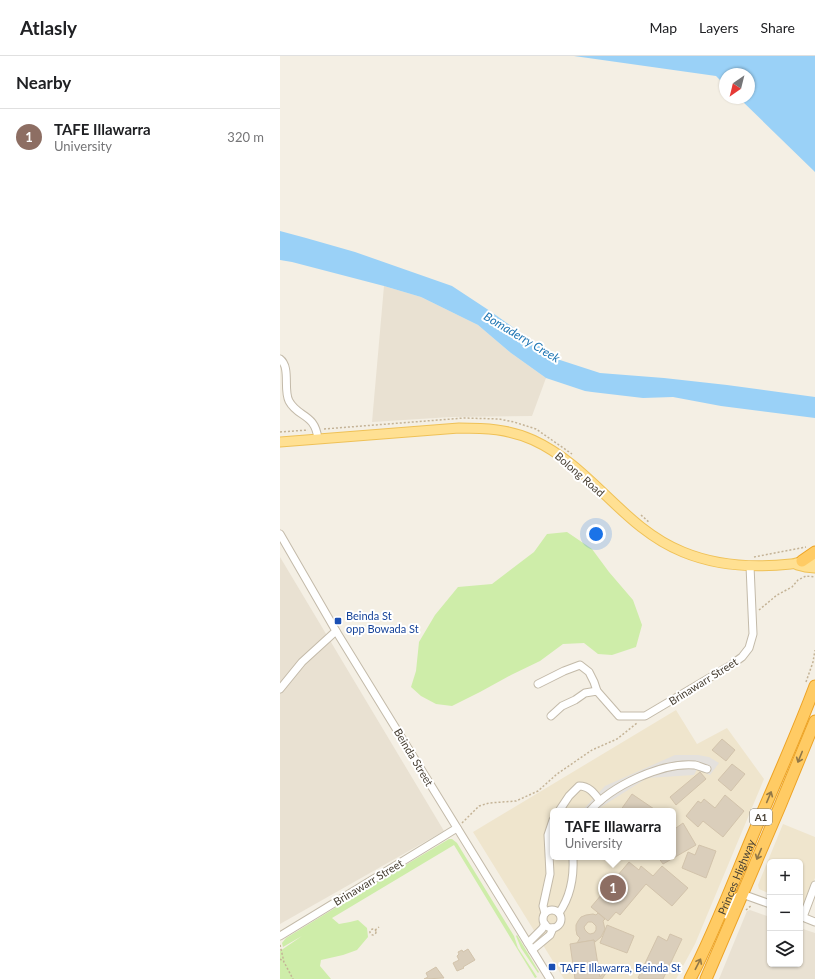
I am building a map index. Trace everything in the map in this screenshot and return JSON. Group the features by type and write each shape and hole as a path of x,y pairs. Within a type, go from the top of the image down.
{"highway":[{"path":"797,563 811,549"},
{"name":"Princes Highway","path":"690,979 705,950 786,759 815,686"},
{"name":"Princes Highway","path":"706,979 815,721"}],"main road":[{"name":"Bolong Road","path":"280,442 459,428 488,428 515,434 533,440 552,450 569,462 626,515 646,531 658,540 682,552 733,565 750,561 797,563 815,561"},
{"name":"Bolong Road","path":"797,563 805,567 815,568"}],"street":[{"path":"280,359 285,367 288,399 293,407 313,423 318,439"},
{"name":"Beinda Street","path":"280,534 336,631 550,979"},
{"name":"Brinawarr Street","path":"645,716 742,657 749,648 753,634 750,561"},
{"path":"280,689 302,662 336,631"},
{"path":"538,684 580,665 589,672 597,691 619,716 645,716"},
{"path":"551,716 562,706 585,693 597,691"},
{"path":"593,808 618,788 641,776 666,767 697,765 707,769"},
{"path":"561,808 569,796 579,786 585,786 600,801"},
{"name":"Brinawarr Street","path":"280,936 457,828"},
{"path":"550,829 548,835 550,846"},
{"path":"551,860 550,874 543,906 545,913 543,918 545,924 553,928"},
{"path":"559,913 564,906 572,886 573,860"},
{"path":"803,912 815,886"},
{"path":"705,950 722,924 733,900 738,896 742,894 767,903"},
{"path":"530,947 550,935 553,928 561,922 559,913 554,910 545,913"},
{"path":"803,917 815,922"},
{"path":"530,947 545,924"}],"path":[{"path":"280,432 464,418 499,419 536,429 573,455"},
{"path":"640,514 651,524"},
{"path":"750,561 775,553 811,549"},
{"path":"752,614 763,608 777,595 792,587 798,580 806,576 815,577"},
{"path":"457,828 479,806 489,803 516,801 538,791 557,774 592,750 617,739 645,716"},
{"path":"375,930 379,927"},
{"path":"280,945 284,962 293,979"},
{"path":"280,958 284,962"}],"shaded area":[{"path":"384,286 421,297 478,325 511,353 546,378 532,416 451,417 372,422"},
{"path":"280,557 444,831 280,924"},
{"path":"676,710 697,744 727,728 764,779 695,944 676,979 564,979 473,832"},
{"path":"675,755 698,755 709,757 719,763 710,775 697,769 694,775 647,778 600,808 585,808 605,786"},
{"path":"783,824 815,837 815,878 803,907 803,859 769,859"},
{"path":"767,863 767,893 759,889 758,885"},
{"path":"750,910 767,916 767,967 803,967 803,929 815,933 815,979 719,979 747,911"}],"green space":[{"path":"567,532 592,549 633,600 642,625 636,647 612,655 598,654 584,643 563,644 540,661 452,706 436,704 421,696 411,687 416,671 419,642 435,615 458,587 492,584 534,552 547,534"},
{"path":"449,839 452,839 457,843 514,936 518,948 537,977 535,978 454,845 332,918 339,924 358,920 367,928 368,937 357,950 321,960 320,966 331,979 280,979 280,951 302,936 283,947 282,943 286,938"},
{"path":"517,935 539,972 538,973 521,948 516,936"}],"water":[{"path":"574,56 815,56 815,172 745,104 755,104 755,68 719,68 719,79 716,76"},
{"name":"Bomaderry Creek","path":"280,231 355,252 452,286 560,360 600,373 727,385 815,397 815,418 721,406 673,397 643,398 585,391 546,378 511,353 478,325 421,297 384,286 280,260"}],"building":[{"path":"722,739 735,750 726,761 712,750"},
{"path":"732,764 745,774 731,791 718,780"},
{"path":"700,772 706,779 676,805 670,797"},
{"path":"632,794 653,808 622,808"},
{"path":"725,795 744,811 723,837 703,821 698,827 686,816 698,801 701,803 704,799 715,808"},
{"path":"683,823 696,845 676,857 676,828"},
{"path":"699,845 716,851 706,878 682,868 688,852 695,855"},
{"path":"660,860 670,860 663,864"},
{"path":"629,862 639,870 641,866 653,876 662,866 688,888 672,906 646,884 620,915 616,912 608,921 591,907"},
{"path":"598,913 605,919 603,921 605,929 601,937 595,942 594,940 577,943 580,938 577,935 576,930 578,921 581,917 586,915 596,915","holes":["588,922 592,922 596,926 596,930 594,933 590,934 584,927"]},
{"path":"607,925 634,936 627,953 600,943"},
{"path":"670,934 682,939 663,979 638,978 658,936 667,941"},
{"path":"594,940 600,977 604,972 606,973 602,979 575,979 570,944"},
{"path":"468,949 475,960 457,971 453,963 459,960 457,956 459,954 458,952 462,950 463,952"},
{"path":"436,967 444,978 424,979 428,977 426,973"}],"place":[{"name":"Beinda St opp Bowada St","path":"338,621"},
{"name":"TAFE Illawarra","path":"613,888"},
{"name":"TAFE Illawarra, Beinda St","path":"552,967"}]}
